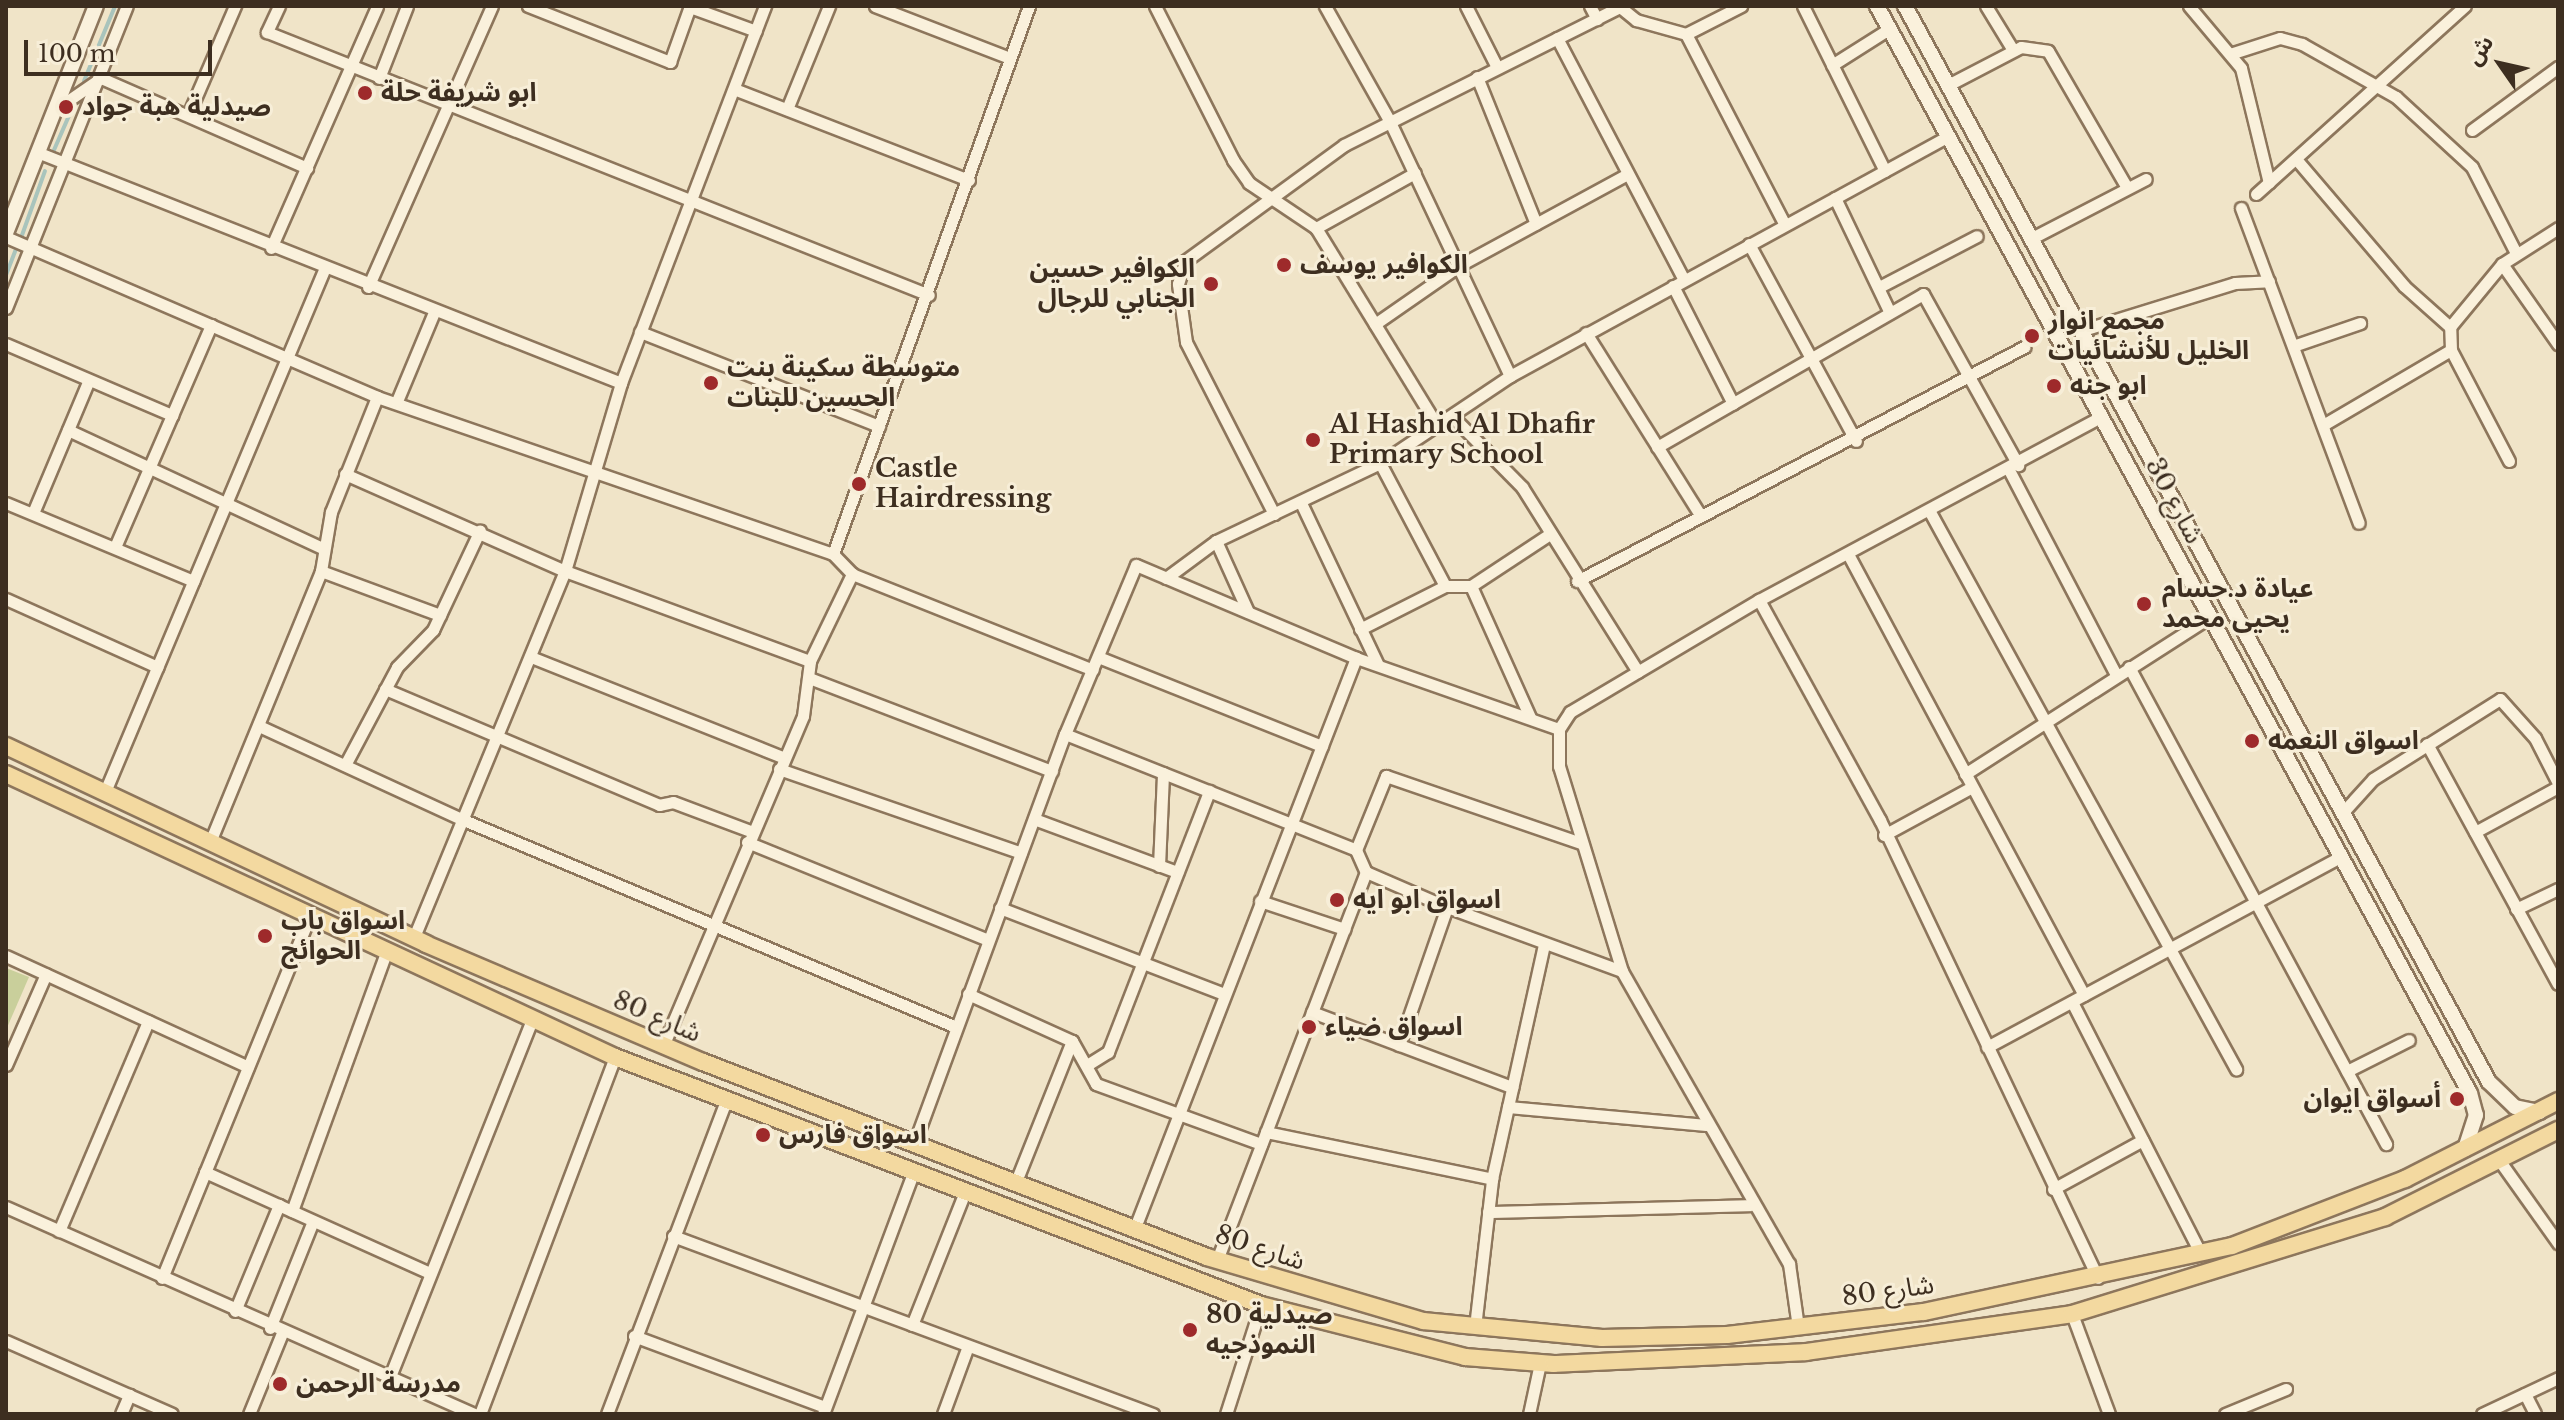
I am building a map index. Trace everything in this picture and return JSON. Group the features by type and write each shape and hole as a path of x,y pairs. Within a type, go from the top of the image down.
{"main road":[{"name":"شارع 80","path":"6,746 414,937 663,1046 1134,1230 1217,1260 1423,1321 1602,1338 1798,1327 1924,1312 2201,1254 2391,1184 2558,1101"},
{"name":"شارع 80","path":"6,774 310,915 385,955 615,1057 1261,1305 1465,1357 1540,1363 1806,1352 2072,1314 2371,1222 2558,1130"},
{"path":"696,1087 708,1081 703,1062"},
{"path":"756,1111 749,1095 764,1086"}],"street":[{"path":"96,6 6,235 29,253 211,325 377,397 397,401 596,476 833,554 852,574 1093,670"},
{"path":"6,308 61,162 101,78 127,6"},
{"path":"188,115 235,6"},
{"path":"279,6 267,32 451,111 929,295"},
{"path":"271,248 377,6"},
{"path":"379,78 407,6"},
{"path":"368,287 451,111 492,6"},
{"path":"528,6 670,62 690,6 756,31"},
{"path":"414,937 466,821 565,571 596,476 621,383 765,6"},
{"path":"787,109 829,6"},
{"path":"875,6 1007,57"},
{"path":"833,554 929,295 1007,57 1029,6"},
{"path":"1155,6 1233,160 1270,199 1316,228 1438,427"},
{"path":"1325,6 1390,122 1510,376"},
{"path":"1466,6 1497,67"},
{"path":"1590,6 1597,19"},
{"path":"1274,514 1186,342 1178,284 1185,261 1344,145 1621,7 1636,20 1686,34 1741,6"},
{"path":"1803,6 1885,171"},
{"name":"شارع 30","path":"1877,6 2474,1104"},
{"name":"شارع 30","path":"1905,6 2496,1092"},
{"path":"1986,6 2013,50"},
{"path":"2189,6 2233,53 2269,183"},
{"path":"2256,194 2465,6"},
{"path":"1832,65 1889,29"},
{"path":"1686,34 1785,225"},
{"path":"1557,38 1679,283 1733,404"},
{"path":"2233,53 2280,38 2378,86 2457,148 2515,251"},
{"path":"1948,85 2013,50 2040,47 2062,63 2127,188"},
{"path":"2472,130 2558,67"},
{"path":"1477,77 1536,224"},
{"path":"54,110 101,78"},
{"path":"101,78 307,168"},
{"path":"734,89 969,180"},
{"path":"1166,578 1216,541 1274,514 1302,505 1380,463 1510,376 1947,137"},
{"path":"37,152 324,270 621,383"},
{"path":"2296,159 2404,286 2450,327"},
{"path":"1316,228 1415,173"},
{"path":"1375,324 1460,265 1624,176"},
{"path":"2032,238 2146,179"},
{"path":"1835,198 1890,313"},
{"path":"2241,208 2359,523"},
{"path":"2509,461 2451,350 2450,327 2515,251 2558,228"},
{"path":"1879,287 1977,236"},
{"path":"1749,244 1815,356 1856,441"},
{"path":"2502,264 2558,344"},
{"path":"104,794 324,270"},
{"path":"2083,330 2235,283 2269,281"},
{"path":"1657,447 1923,294 1971,375 2116,675"},
{"path":"397,401 434,312"},
{"path":"2293,346 2360,323"},
{"path":"115,547 211,325"},
{"path":"640,332 879,426"},
{"path":"1586,333 1701,516"},
{"path":"6,344 172,415"},
{"path":"1577,581 1701,516 1856,441 2024,347"},
{"path":"2323,425 2451,350"},
{"path":"33,513 89,380"},
{"path":"210,842 321,571 345,474 377,397"},
{"path":"1452,416 1522,487 1577,581 1638,672"},
{"path":"1798,1327 1794,1276 1750,1205 1622,971 1559,766 1559,729 1570,712 1759,600 2014,468 2101,417"},
{"path":"68,430 150,464 324,549"},
{"path":"1380,463 1445,586"},
{"path":"2137,484 2159,470"},
{"path":"345,474 480,530 565,571 810,661"},
{"path":"2153,512 2175,500"},
{"path":"6,503 193,581"},
{"path":"1302,505 1378,665"},
{"path":"1930,512 2167,950 2236,1069"},
{"path":"345,765 385,689 440,615 480,530"},
{"path":"1360,629 1445,586 1471,586 1550,534"},
{"path":"1216,541 1248,612"},
{"path":"1848,554 2084,995"},
{"path":"914,1144 1065,734 1136,565 1356,658 1559,729"},
{"path":"321,571 440,615"},
{"path":"663,1046 709,925 780,763 812,679 810,661 852,574"},
{"path":"1471,586 1530,717"},
{"path":"6,599 157,667"},
{"path":"1759,600 1884,835 2098,1278"},
{"path":"1965,774 2047,727 2116,675 2210,617"},
{"path":"531,657 780,763 1021,853"},
{"path":"1098,657 1322,746"},
{"path":"1134,1230 1289,823 1356,658"},
{"path":"2129,667 2386,1144"},
{"path":"812,679 1052,771"},
{"path":"385,689 659,805 673,802 988,940"},
{"path":"2344,811 2373,779 2505,699 2535,738 2557,785 2475,832"},
{"path":"259,726 466,821 956,1027"},
{"path":"1065,734 1356,850 1366,872 1447,907 1622,971"},
{"path":"2427,744 2558,984"},
{"path":"1159,866 1163,773"},
{"path":"1356,850 1386,776 1581,843"},
{"path":"1884,835 1972,787"},
{"path":"1087,1065 1108,1052 1209,791"},
{"path":"1034,819 1177,872"},
{"path":"1987,1047 2340,857"},
{"path":"1217,1260 1366,872"},
{"path":"2516,909 2558,889"},
{"path":"1260,901 1344,929"},
{"path":"1399,1045 1447,907"},
{"path":"1000,908 1224,994"},
{"path":"162,1278 310,915"},
{"path":"1475,1327 1492,1179 1544,945"},
{"path":"292,1211 385,955"},
{"path":"6,956 248,1067"},
{"path":"6,1065 46,974"},
{"path":"968,994 1072,1041 1096,1084 1261,1144"},
{"path":"2072,1002 2201,1254"},
{"path":"1312,1012 1512,1087"},
{"path":"389,1379 428,1272 532,1020"},
{"path":"59,1231 148,1021"},
{"path":"2347,1071 2409,1040"},
{"path":"1015,1184 1072,1041"},
{"path":"6,1207 276,1330 477,1414 615,1057"},
{"path":"2465,1149 2474,1104 2488,1103 2496,1092 2539,1112"},
{"path":"607,1414 726,1100"},
{"path":"1508,1107 1706,1125"},
{"path":"1266,1132 1492,1179"},
{"path":"2053,1189 2143,1140"},
{"path":"2499,1160 2558,1243"},
{"path":"205,1172 428,1272"},
{"path":"634,1336 824,1411 913,1173"},
{"path":"912,1325 965,1192"},
{"path":"235,1311 279,1205"},
{"path":"1488,1212 1750,1205"},
{"path":"249,1414 313,1221"},
{"path":"673,1236 1153,1414"},
{"path":"1226,1414 1261,1305"},
{"path":"2072,1314 2109,1414"},
{"path":"6,1341 172,1414"},
{"path":"943,1414 968,1346"},
{"path":"1529,1414 1540,1363"},
{"path":"2482,1414 2558,1378"},
{"path":"2225,1414 2286,1389"},
{"path":"2525,1394 2535,1414"},
{"path":"121,1414 129,1395"}],"green space":[{"path":"6,968 29,977 6,1030"}],"waterway":[{"path":"84,81 115,6"},
{"path":"54,150 75,102"},
{"path":"21,238 45,171"},
{"path":"6,275 15,251"}],"place":[{"name":"ابو شريفة حلة","path":"365,93"},
{"name":"صيدلية هبة جواد","path":"66,107"},
{"name":"الكوافير يوسف","path":"1284,265"},
{"name":"الكوافير حسين الجنابي للرجال","path":"1211,284"},
{"name":"مجمع انوار الخليل للأنشائيات","path":"2032,336"},
{"name":"متوسطة سكينة بنت الحسين للبنات","path":"711,383"},
{"name":"ابو جنه","path":"2054,386"},
{"name":"Al Hashid Al Dhafir Primary School","path":"1313,440"},
{"name":"Castle Hairdressing","path":"859,484"},
{"name":"عيادة د.حسام يحيى محمد","path":"2144,604"},
{"name":"اسواق النعمه","path":"2252,741"},
{"name":"اسواق ابو ايه","path":"1337,900"},
{"name":"اسواق باب الحوائج","path":"265,936"},
{"name":"اسواق ضياء","path":"1309,1027"},
{"name":"أسواق ايوان","path":"2457,1099"},
{"name":"اسواق فارس","path":"763,1135"},
{"name":"صيدلية 80 النموذجيه","path":"1190,1330"},
{"name":"مدرسة الرحمن","path":"280,1384"}]}
